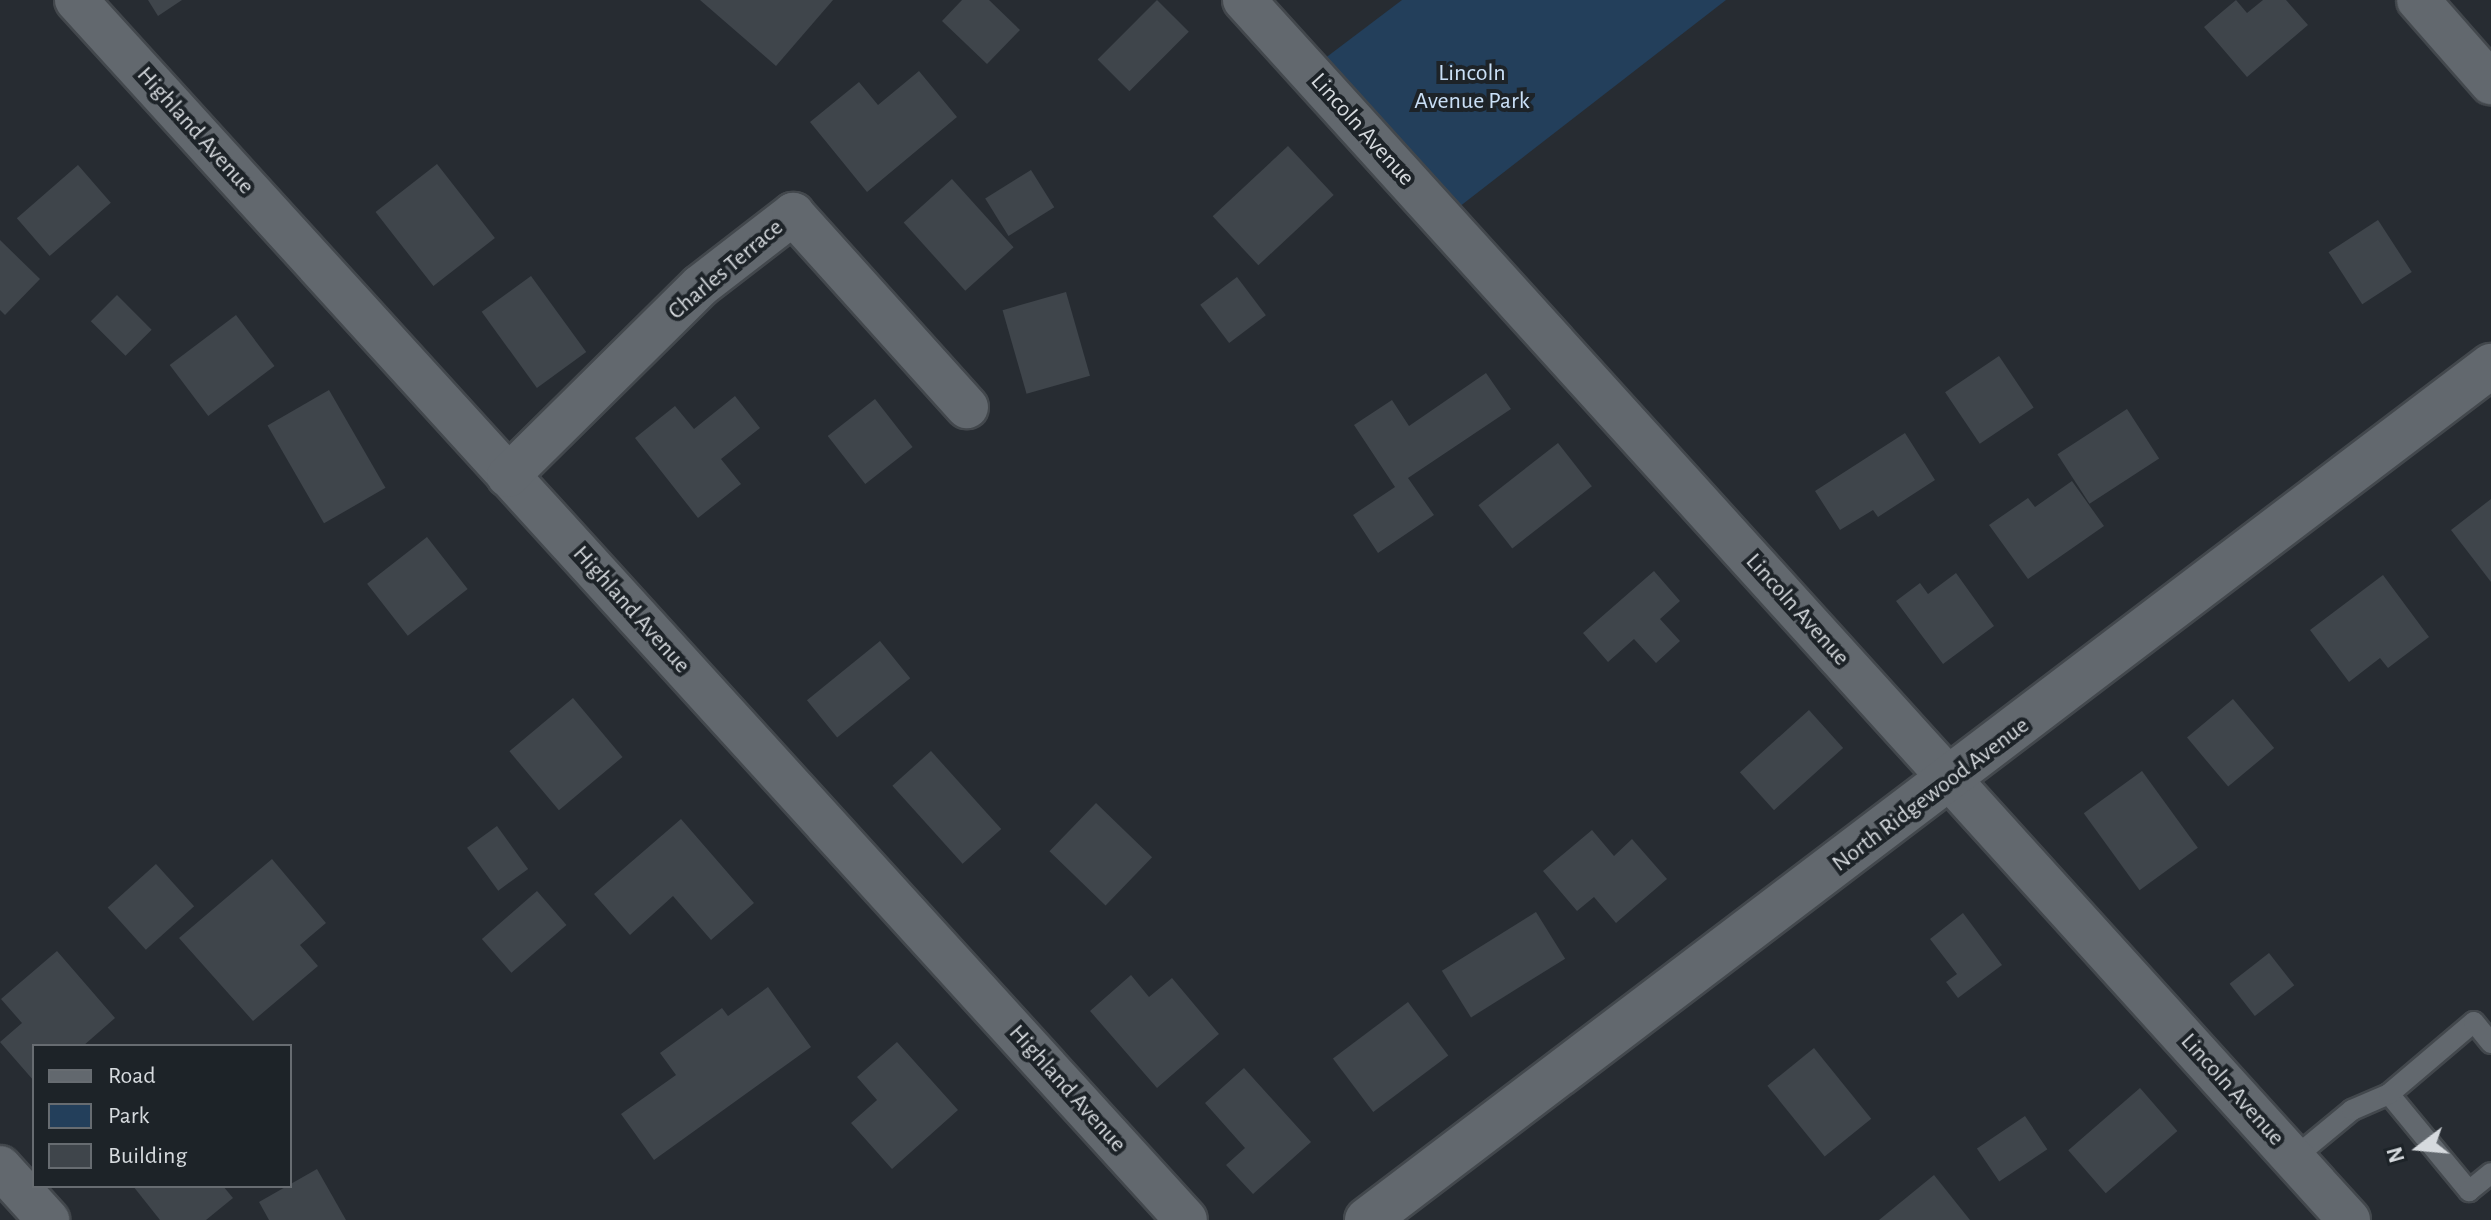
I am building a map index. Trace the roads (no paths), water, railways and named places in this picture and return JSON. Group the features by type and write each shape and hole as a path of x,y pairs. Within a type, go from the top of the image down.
{"street":[{"name":"Highland Avenue","path":"76,0 1186,1220"},
{"name":"Lincoln Avenue","path":"1244,0 2349,1220"},
{"path":"2418,0 2487,69"},
{"name":"Charles Terrace","path":"508,476 700,286 793,214 967,407"},
{"name":"North Ridgewood Avenue","path":"1367,1220 2486,380"},
{"path":"0,1167 48,1220"}],"lane":[{"path":"2294,1158 2352,1110 2389,1094 2474,1022 2491,1043"},
{"path":"2389,1094 2469,1191 2491,1173"}],"park label":[{"name":"Lincoln Avenue Park","path":"1472,88"}]}
